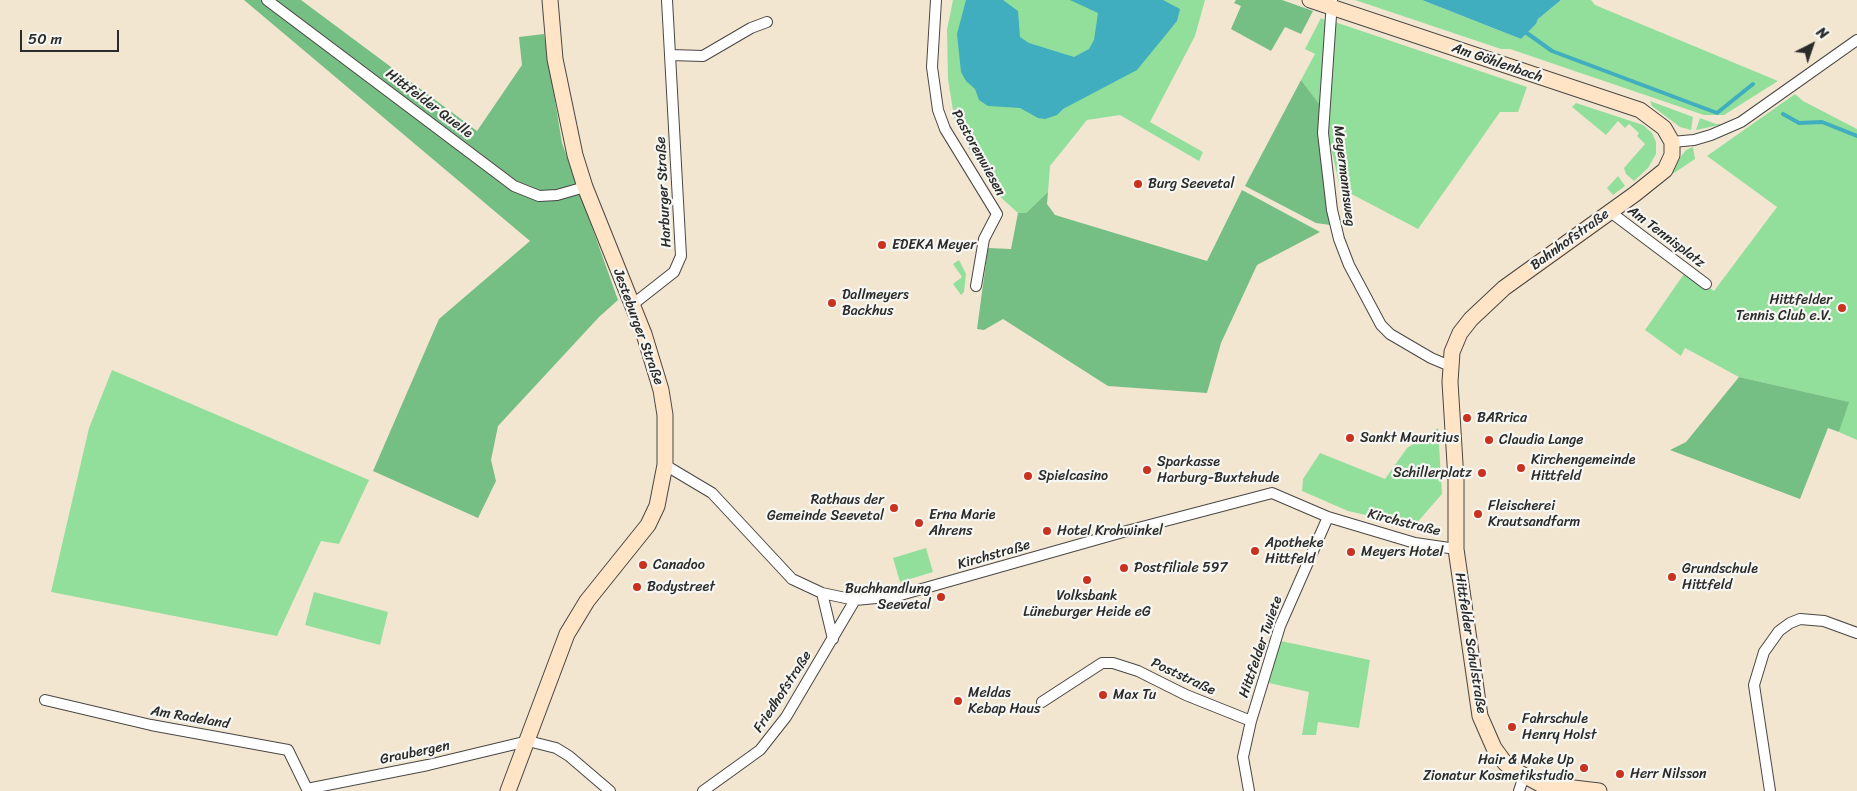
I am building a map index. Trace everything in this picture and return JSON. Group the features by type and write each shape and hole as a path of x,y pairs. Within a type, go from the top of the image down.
{"street":[{"name":"Hittfelder Quelle","path":"267,0 514,186 539,196 557,195 585,187"},
{"name":"Jesteburger Straße","path":"508,791 567,634 587,601 648,525 657,506 665,465 665,415 661,390 632,305 585,187 560,91 550,0"},
{"name":"Harburger Straße","path":"632,305 674,272 682,256 667,0"},
{"name":"Pastorenwiesen","path":"936,0 932,67 938,110 945,130 996,214 984,239 976,286"},
{"name":"Am Göhlenbach","path":"1310,0 1332,4 1640,110 1664,128 1672,142"},
{"name":"Meyermannsweg","path":"1332,4 1323,133 1332,210 1339,239 1350,265 1381,325 1390,334 1431,358 1450,366"},
{"path":"671,55 703,56 751,28 767,22"},
{"path":"1672,142 1694,140 1741,122 1857,40"},
{"name":"Bahnhofstraße","path":"1456,548 1456,480 1451,416 1450,366 1452,352 1458,337 1476,313 1504,288 1665,170 1672,155 1672,142"},
{"name":"Am Tennisplatz","path":"1609,211 1706,284"},
{"name":"Kirchstraße","path":"665,465 712,493 792,579 822,593 855,600 897,596 978,575 1122,532 1272,493 1328,517 1415,543 1456,548"},
{"name":"Hittfelder Twiete","path":"1249,791 1243,758 1251,721 1280,626 1328,517"},
{"name":"Hittfelder Schulstraße","path":"1456,548 1480,716 1494,748 1505,762 1524,776 1540,784 1558,789 1599,791"},
{"path":"822,593 833,639"},
{"name":"Friedhofstraße","path":"703,791 760,750 786,717 855,600"},
{"path":"1770,791 1754,685 1764,652 1779,631 1800,619 1824,621 1857,633"},
{"name":"Poststraße","path":"1042,702 1102,663 1113,663 1126,666 1186,695 1251,721"},
{"name":"Am Radeland","path":"45,700 151,725 288,750 307,789"},
{"path":"528,741 556,748 569,756 610,791"},
{"name":"Graubergen","path":"307,789 428,765 528,741"},
{"path":"1519,791 1524,776"}],"green space":[{"path":"244,0 301,0 477,131 522,65 519,37 544,34 562,143 618,300 599,317 498,426 491,460 496,481 478,518 373,471 439,319 530,241"},
{"path":"953,0 1205,0 1195,36 1150,122 1203,152 1199,161 1120,115 1087,120 1050,166 1048,192 1026,213 1018,213 996,193 970,151 954,117 948,79 947,30"},
{"path":"1236,0 1282,0 1313,11 1301,34 1285,27 1271,51 1231,29 1241,6 1234,3"},
{"path":"1355,0 1422,0 1521,39 1536,24 1538,19 1561,0 1591,0 1595,5 1778,81 1724,115 1704,115 1510,49 1501,49"},
{"path":"1321,18 1327,21 1320,105 1301,80 1315,54 1305,49"},
{"path":"1335,22 1527,87 1518,112 1500,112 1418,229 1340,188 1328,134"},
{"path":"1301,80 1320,105 1320,136 1330,225 1316,223 1245,186"},
{"path":"1795,94 1803,101 1857,129 1857,440 1839,432 1848,402 1739,377 1685,348 1681,356 1645,330 1686,271 1714,291 1777,207 1707,156"},
{"path":"1650,101 1693,117 1691,130 1680,127 1652,106"},
{"path":"1576,103 1643,125 1652,133 1656,142 1656,154 1648,168 1634,181 1626,174 1624,168 1645,144 1637,136 1639,133 1629,124 1625,128 1618,121 1606,135 1572,107"},
{"path":"1700,118 1716,124 1724,124 1696,130"},
{"path":"1693,147 1695,159 1671,175 1676,163 1686,150"},
{"path":"1618,176 1625,186 1613,195 1607,188"},
{"path":"1242,190 1320,232 1257,265 1221,343 1207,393 1108,386 1003,319 984,330 977,329 988,248 1011,249 1018,213 1026,213 1048,192 1047,204 1055,215 1207,261"},
{"path":"959,260 966,274 964,292 961,295 953,284 962,277 953,264"},
{"path":"112,370 369,480 339,544 321,541 277,636 51,592 89,428"},
{"path":"1739,377 1849,402 1839,432 1828,428 1800,499 1670,450 1686,442"},
{"path":"1438,428 1442,494 1414,526 1348,511 1302,491 1303,479 1320,453 1385,479 1407,448"},
{"path":"926,548 933,572 900,582 893,558"},
{"path":"314,592 388,612 380,645 305,625"},
{"path":"1281,641 1370,660 1359,728 1318,722 1316,735 1302,735 1309,692 1269,683"}],"water":[{"path":"966,0 1003,0 1018,11 1020,37 1029,43 1074,57 1089,49 1094,40 1098,13 1070,0 1163,0 1180,9 1177,21 1137,70 1063,109 1057,115 1045,119 1038,118 1020,108 988,106 979,100 975,89 966,81 961,72 957,34"},
{"path":"1422,0 1561,0 1538,19 1536,24 1521,39"}],"waterway":[{"path":"1524,31 1552,51 1717,113 1753,84"},
{"path":"1783,114 1799,123 1822,122 1857,136"}],"place":[{"name":"Burg Seevetal","path":"1138,184"},
{"name":"EDEKA Meyer","path":"882,245"},
{"name":"Dallmeyers Backhus","path":"832,303"},
{"name":"Hittfelder Tennis Club e.V.","path":"1842,308"},
{"name":"BARrica","path":"1467,418"},
{"name":"Sankt Mauritius","path":"1350,438"},
{"name":"Claudia Lange","path":"1489,440"},
{"name":"Kirchengemeinde Hittfeld","path":"1521,468"},
{"name":"Sparkasse Harburg-Buxtehude","path":"1147,470"},
{"name":"Schillerplatz","path":"1482,473"},
{"name":"Spielcasino","path":"1028,476"},
{"name":"Rathaus der Gemeinde Seevetal","path":"894,508"},
{"name":"Fleischerei Krautsandfarm","path":"1478,514"},
{"name":"Erna Marie Ahrens","path":"919,523"},
{"name":"Hotel Krohwinkel","path":"1047,531"},
{"name":"Apotheke Hittfeld","path":"1255,551"},
{"name":"Meyers Hotel","path":"1351,552"},
{"name":"Canadoo","path":"643,565"},
{"name":"Postfiliale 597","path":"1124,568"},
{"name":"Grundschule Hittfeld","path":"1672,577"},
{"name":"Volksbank Lüneburger Heide eG","path":"1087,580"},
{"name":"Bodystreet","path":"637,587"},
{"name":"Buchhandlung Seevetal","path":"941,597"},
{"name":"Max Tu","path":"1103,695"},
{"name":"Meldas Kebap Haus","path":"958,701"},
{"name":"Fahrschule Henry Holst","path":"1512,727"},
{"name":"Hair & Make Up Zionatur Kosmetikstudio","path":"1584,768"},
{"name":"Herr Nilsson","path":"1620,774"}]}
